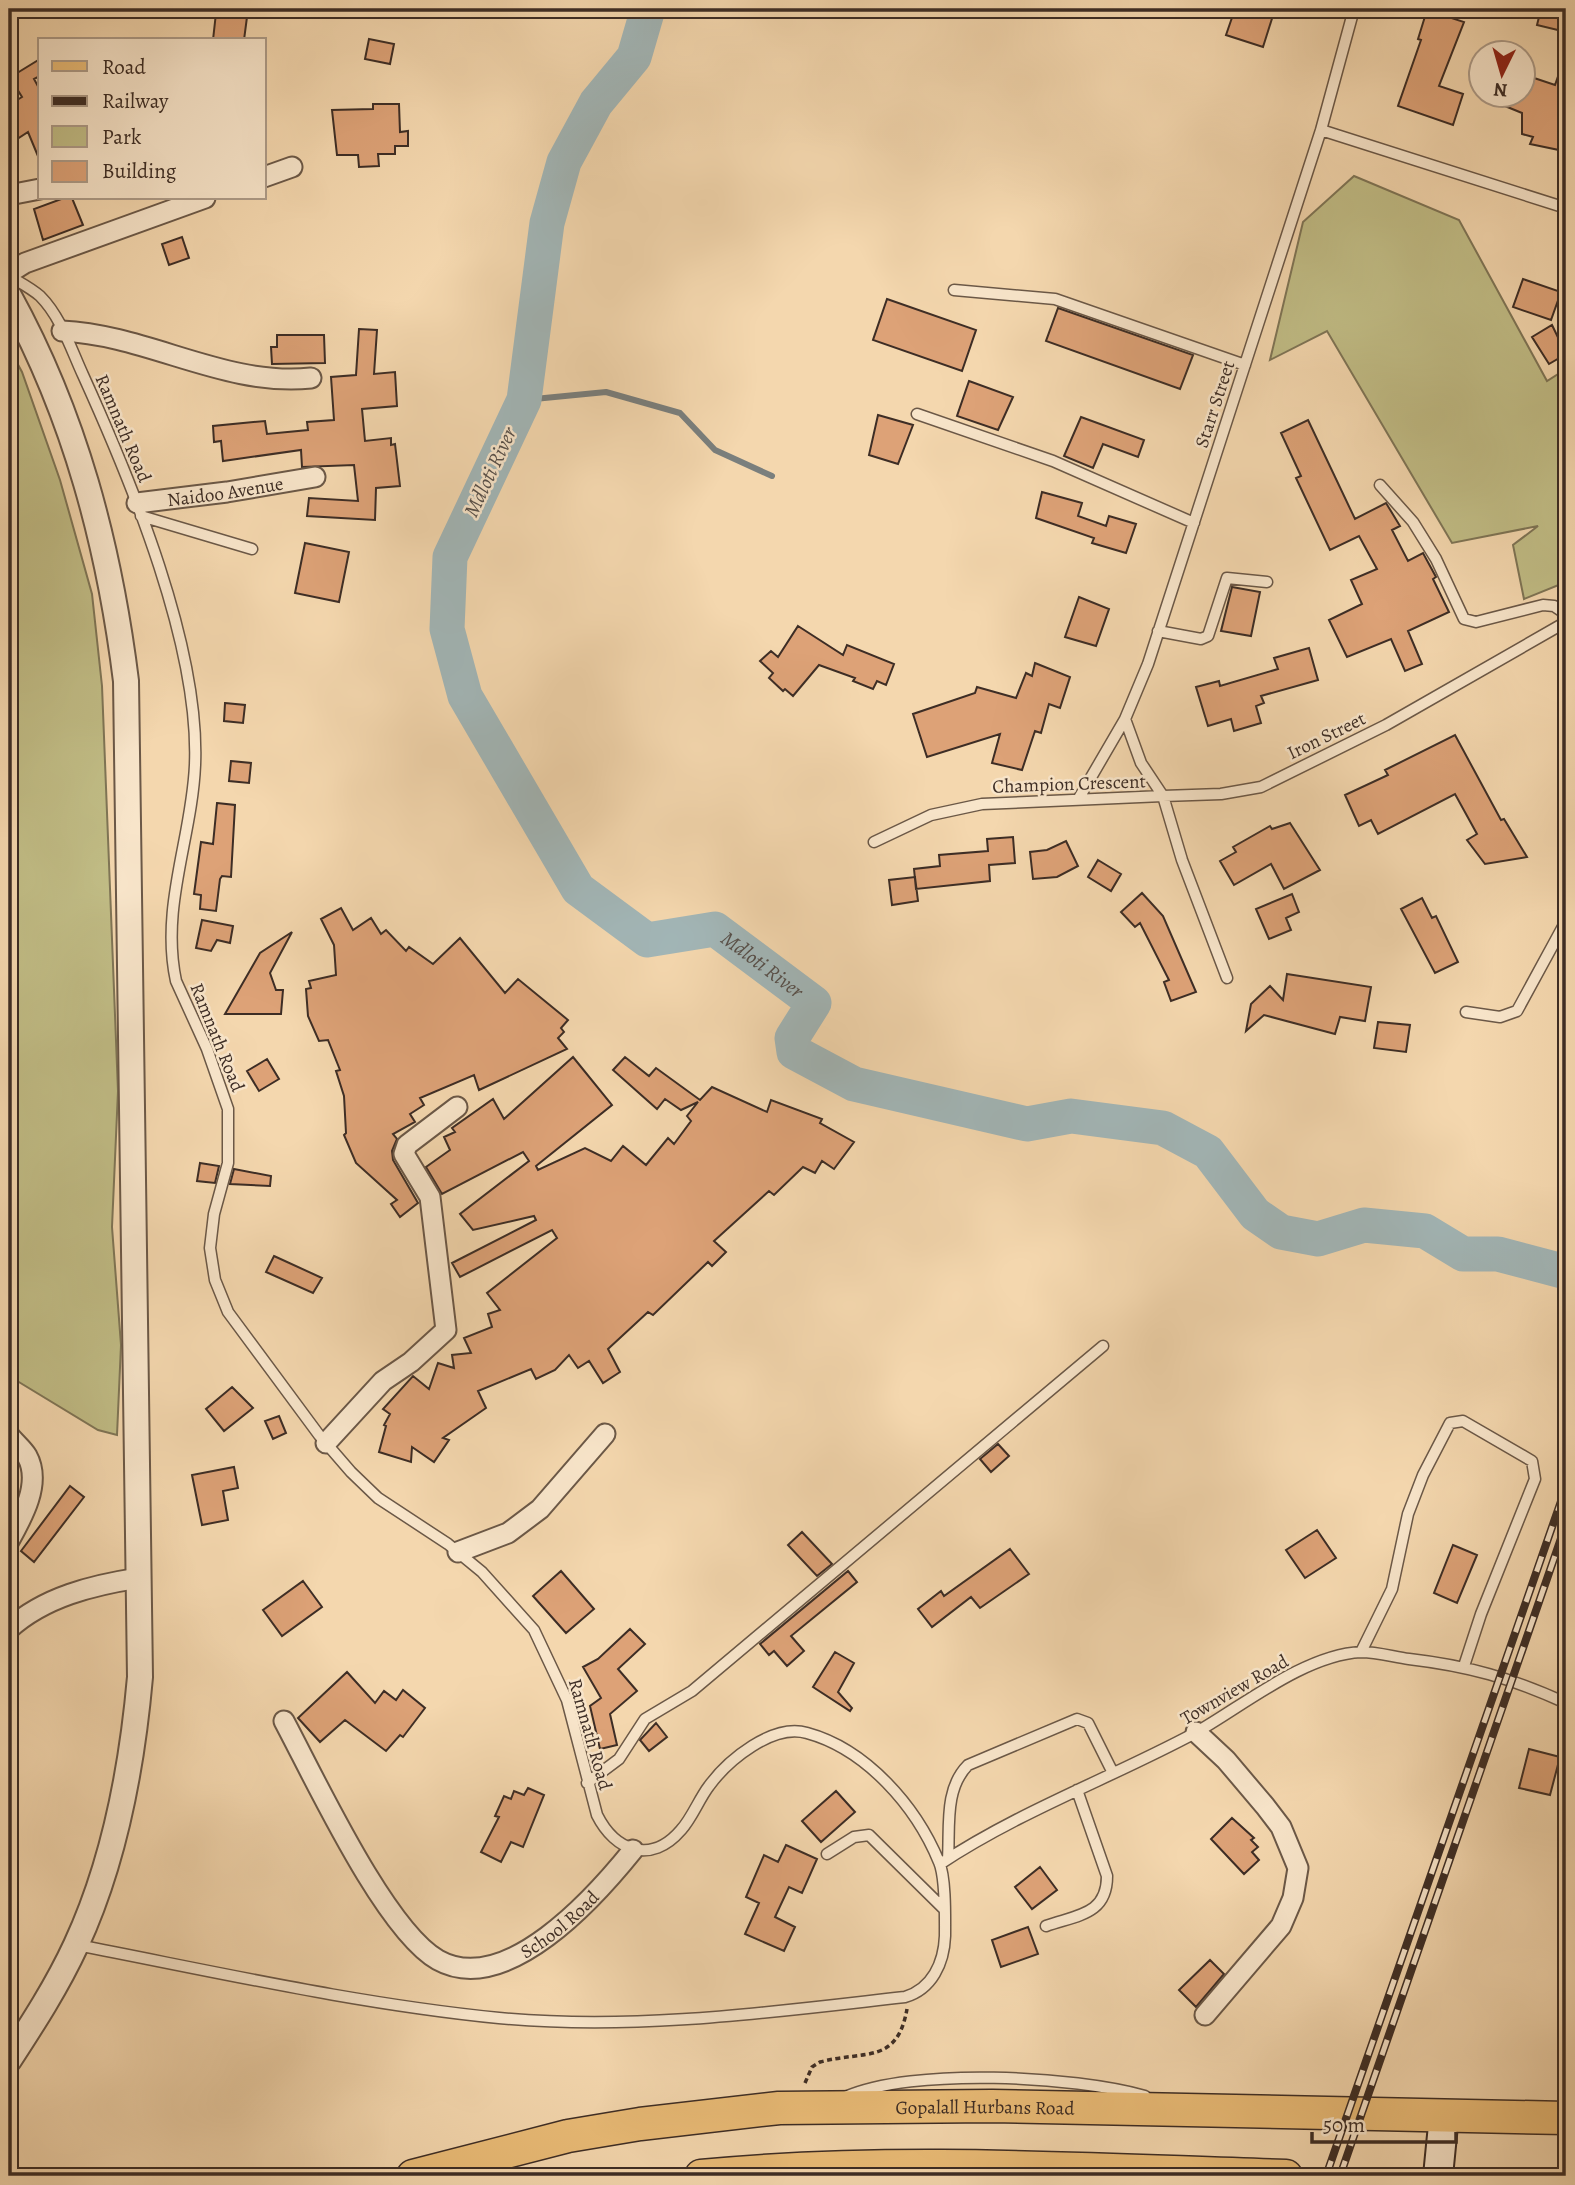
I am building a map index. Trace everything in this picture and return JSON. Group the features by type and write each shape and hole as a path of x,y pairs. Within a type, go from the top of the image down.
{"main road":[{"name":"Gopalall Hurbans Road","path":"413,2176 568,2136 687,2118 815,2107 1191,2109 1566,2118"},
{"path":"1438,2176 1444,2115"},
{"path":"701,2176 908,2166 1062,2173 1286,2176"}],"street":[{"path":"266,176 292,167"},
{"path":"9,195 38,189"},
{"path":"9,274 25,263 199,200"},
{"path":"9,296 41,355 80,463 116,608 126,681 140,1677 130,1772 114,1835 76,1945 9,2060"},
{"path":"62,331 120,339 250,377 285,381 311,378"},
{"name":"Naidoo Avenue","path":"139,509 315,477"},
{"path":"326,1443 383,1381 411,1362 446,1330 430,1197 404,1154 407,1145 457,1107"},
{"path":"458,1552 508,1533 540,1509 605,1434"},
{"path":"9,1435 28,1457 32,1473 27,1508 9,1541"},
{"path":"9,1629 40,1607 71,1594 139,1578"},
{"name":"School Road","path":"284,1721 372,1883 409,1933 440,1961 469,1968 484,1966 522,1952 560,1928 600,1890 633,1850"},
{"path":"1196,1732 1226,1760 1281,1827 1298,1868 1293,1898 1281,1926 1266,1948 1205,2015"}],"lane":[{"name":"Starr Street","path":"1079,798 1125,719 1158,631 1321,130 1354,9"},
{"path":"1321,130 1566,208"},
{"name":"Ramnath Road","path":"9,274 40,297 62,331 139,509 187,674 194,724 195,767 178,869 171,943 176,981 207,1049 228,1109 228,1163 214,1214 211,1262 220,1297 228,1312 326,1443 378,1498 458,1552 517,1609 545,1649 567,1700 587,1783 605,1832 633,1850"},
{"path":"954,290 1055,299 1245,365"},
{"path":"917,414 1053,461 1194,523"},
{"path":"1380,485 1413,522 1436,559 1464,619 1476,622 1543,605 1554,606 1566,614"},
{"path":"139,509 252,549"},
{"path":"1158,631 1201,639 1208,636 1223,581 1227,578 1267,583"},
{"name":"Iron Street","path":"1163,796 1221,794 1261,787 1386,726 1566,622"},
{"path":"1125,719 1141,763 1163,796"},
{"name":"Champion Crescent","path":"874,842 923,819 958,808 1079,798 1163,796 1182,860 1227,978"},
{"path":"1466,1012 1500,1017 1517,1011 1566,921"},
{"path":"587,1783 619,1759 645,1719 692,1691 1103,1346"},
{"path":"1361,1652 1392,1589 1408,1514 1423,1475 1450,1423 1463,1421 1532,1461 1535,1479 1481,1614 1464,1666"},
{"name":"Townview Road","path":"944,1861 985,1835 1196,1732 1303,1670 1361,1652 1464,1666 1538,1690 1566,1703"},
{"path":"76,1945 356,1999 500,2018 636,2021 909,1996 920,1993 939,1968 945,1941 944,1861 952,1791 956,1779 968,1765 1076,1719 1088,1723 1113,1773"},
{"path":"633,1850 647,1849 671,1840 682,1829 721,1772 760,1743 780,1733 805,1732 838,1745 869,1765 944,1861"},
{"path":"1046,1926 1091,1910 1102,1902 1107,1890 1107,1876 1077,1790"},
{"path":"827,1854 854,1837 869,1835 944,1909"}],"path":[{"path":"815,2107 805,2080 813,2067 820,2062 889,2048 899,2039 909,1996"}],"green space":[{"path":"1354,176 1459,220 1547,381 1566,369 1566,582 1524,599 1513,545 1538,526 1452,543 1327,331 1270,360 1303,222"},
{"path":"9,348 22,372 60,480 92,594 102,686 118,1091 112,1227 121,1345 117,1435 98,1430 9,1376"}],"building":[{"path":"1235,9 1275,9 1263,47 1226,35"},
{"path":"1541,9 1566,9 1566,32 1537,25"},
{"path":"1427,10 1464,22 1439,86 1463,94 1453,125 1398,106 1421,40 1418,39"},
{"path":"216,13 247,17 244,38 213,38"},
{"path":"369,39 394,44 390,64 365,59"},
{"path":"1564,59 1566,128 1559,150 1530,144 1533,137 1522,134 1522,113 1510,108 1536,108 1536,79 1555,85"},
{"path":"38,60 38,77 34,79 38,86 38,156 28,132 14,141 9,132 9,105 22,97 17,89 9,94 9,78"},
{"path":"373,104 399,104 400,132 408,131 408,146 395,146 395,154 378,154 379,166 359,167 358,155 337,155 332,110 373,109"},
{"path":"59,200 73,200 83,225 43,240 34,209"},
{"path":"182,237 189,258 169,265 162,244"},
{"path":"1523,279 1561,292 1551,320 1513,307"},
{"path":"887,299 976,330 962,371 873,340"},
{"path":"1058,308 1193,355 1180,389 1046,341"},
{"path":"1552,325 1566,354 1549,364 1532,337"},
{"path":"359,329 377,330 374,374 395,372 397,406 362,409 365,441 391,438 391,445 395,444 400,486 376,488 375,520 307,516 309,498 358,501 354,465 302,467 301,450 223,461 221,441 214,442 213,426 265,421 267,434 308,430 307,422 334,420 331,377 356,375"},
{"path":"277,335 324,335 325,363 272,364 271,347 277,347"},
{"path":"969,381 1013,397 998,430 957,416"},
{"path":"878,415 913,425 898,464 869,455"},
{"path":"1081,417 1144,440 1138,457 1103,444 1093,468 1064,456"},
{"path":"1308,420 1355,519 1386,503 1400,526 1392,530 1408,561 1423,553 1436,577 1433,579 1449,612 1408,631 1422,664 1405,671 1391,639 1347,657 1329,620 1362,604 1351,580 1377,569 1359,536 1330,550 1296,478 1301,476 1281,433"},
{"path":"1042,492 1082,503 1078,516 1106,526 1109,516 1136,524 1126,553 1092,543 1094,538 1036,518"},
{"path":"305,543 349,552 339,602 295,593"},
{"path":"1232,587 1260,592 1251,636 1221,631"},
{"path":"1079,597 1109,609 1096,646 1065,637"},
{"path":"798,626 843,655 847,645 894,664 886,685 877,681 873,689 853,681 855,678 819,665 793,696 785,689 783,691 769,678 773,673 760,661 771,651 778,657"},
{"path":"1309,648 1318,680 1261,696 1264,703 1256,706 1261,723 1234,731 1231,719 1208,726 1196,687 1219,681 1220,686 1278,669 1274,658"},
{"path":"1035,663 1070,677 1060,708 1049,704 1041,733 1035,731 1022,770 992,763 1000,734 927,757 913,714 975,693 977,687 1016,698 1026,673 1032,676"},
{"path":"225,703 245,705 243,723 224,721"},
{"path":"1455,735 1501,820 1504,819 1527,857 1485,864 1467,840 1477,834 1455,794 1378,834 1371,820 1359,826 1345,795 1388,775 1385,770"},
{"path":"231,761 251,763 249,783 229,781"},
{"path":"217,803 235,805 231,877 222,876 220,879 216,911 200,909 201,895 194,894 201,842 213,844"},
{"path":"1290,823 1320,870 1284,889 1271,864 1234,885 1220,861 1236,852 1233,847 1270,826 1272,829"},
{"path":"1013,837 1015,863 989,865 990,881 916,889 914,869 940,866 939,855 988,851 987,839"},
{"path":"1066,841 1078,866 1057,877 1033,879 1030,852 1047,850"},
{"path":"1098,860 1121,874 1111,891 1088,877"},
{"path":"915,877 918,901 892,905 889,880"},
{"path":"1142,893 1163,916 1196,992 1171,1001 1164,982 1169,980 1140,923 1135,927 1121,912"},
{"path":"1292,894 1299,912 1286,918 1291,930 1269,939 1256,909"},
{"path":"1422,898 1432,918 1436,916 1458,962 1435,973 1401,909"},
{"path":"341,908 353,930 371,918 381,934 386,930 406,951 409,947 433,964 460,938 505,993 518,979 568,1020 561,1028 564,1032 558,1038 567,1049 479,1090 474,1075 420,1098 424,1105 410,1114 415,1122 393,1134 397,1139 392,1151 393,1160 418,1203 400,1217 391,1204 397,1200 356,1163 344,1135 344,1096 336,1071 340,1070 328,1040 319,1041 308,1016 306,989 311,988 309,981 336,975 334,945 321,919"},
{"path":"202,920 233,926 230,943 217,940 211,951 196,948"},
{"path":"292,932 270,973 276,990 283,990 281,1014 225,1014 260,953"},
{"path":"1287,974 1371,987 1365,1021 1340,1017 1335,1034 1264,1015 1246,1031 1251,1004 1270,986 1283,1000"},
{"path":"1378,1022 1410,1025 1406,1052 1374,1048"},
{"path":"573,1057 612,1105 536,1166 538,1170 585,1148 611,1161 623,1146 646,1165 668,1138 674,1144 691,1121 687,1116 698,1102 681,1110 665,1099 657,1109 613,1070 625,1057 649,1076 656,1068 700,1100 712,1087 767,1112 771,1100 822,1119 820,1123 854,1142 834,1169 822,1161 815,1173 803,1167 774,1195 769,1191 714,1241 726,1252 712,1266 708,1262 653,1315 648,1312 608,1349 620,1372 603,1383 589,1361 578,1368 569,1355 555,1370 536,1379 531,1369 478,1391 486,1408 443,1438 449,1440 434,1462 412,1447 411,1462 379,1452 386,1426 384,1425 390,1414 383,1409 413,1376 429,1389 438,1363 454,1368 452,1355 471,1353 464,1338 492,1327 488,1314 500,1310 487,1293 557,1238 552,1230 460,1277 452,1263 536,1220 534,1216 473,1230 460,1214 529,1161 523,1152 442,1194 426,1167 450,1150 444,1137 455,1132 452,1128 493,1099 504,1119"},
{"path":"267,1059 279,1079 259,1091 247,1071"},
{"path":"200,1163 219,1166 215,1183 197,1181"},
{"path":"234,1169 271,1176 270,1186 230,1184"},
{"path":"274,1256 322,1278 313,1293 266,1272"},
{"path":"232,1387 253,1408 224,1431 206,1409"},
{"path":"279,1416 286,1433 273,1439 265,1421"},
{"path":"998,1444 1009,1456 991,1472 980,1459"},
{"path":"234,1467 238,1488 223,1491 228,1520 202,1525 192,1475"},
{"path":"70,1486 84,1497 34,1562 21,1551"},
{"path":"1317,1530 1336,1558 1305,1578 1286,1550"},
{"path":"802,1532 832,1564 817,1576 788,1545"},
{"path":"1453,1545 1477,1555 1457,1603 1434,1593"},
{"path":"1010,1549 1029,1574 980,1608 971,1597 932,1627 918,1609 941,1591 944,1596"},
{"path":"561,1571 594,1609 566,1633 533,1596"},
{"path":"848,1571 857,1582 791,1636 804,1651 787,1666 774,1651 769,1655 760,1644"},
{"path":"303,1581 322,1607 282,1636 263,1610"},
{"path":"630,1629 645,1644 618,1669 637,1691 610,1714 617,1745 600,1749 590,1706 601,1698 583,1667 598,1659"},
{"path":"835,1652 854,1663 838,1692 852,1708 850,1711 813,1687"},
{"path":"347,1672 375,1703 384,1691 396,1700 403,1690 425,1708 403,1737 400,1735 386,1751 345,1720 320,1742 298,1718"},
{"path":"656,1723 667,1737 649,1751 640,1740"},
{"path":"1529,1749 1560,1757 1550,1795 1519,1788"},
{"path":"528,1788 544,1795 523,1847 511,1842 501,1862 481,1852 499,1817 495,1816 504,1796 511,1799 514,1791 524,1795"},
{"path":"836,1791 855,1812 821,1842 802,1821"},
{"path":"1232,1818 1254,1838 1251,1840 1258,1847 1252,1852 1259,1860 1244,1874 1211,1839"},
{"path":"786,1845 817,1859 802,1893 789,1887 775,1917 795,1927 784,1951 745,1934 759,1903 746,1897 764,1855 778,1862"},
{"path":"1040,1867 1057,1890 1032,1909 1015,1887"},
{"path":"1028,1927 1038,1954 1001,1967 992,1940"},
{"path":"1210,1960 1224,1974 1196,2007 1179,1990"}],"waterway":[{"name":"Mdloti River","path":"648,9 634,57 596,103 564,162 547,223 524,400 450,557 447,629 465,696 578,889 647,940 715,929 814,1003 792,1038 794,1052 854,1084 1027,1124 1071,1116 1163,1128 1208,1152 1255,1214 1281,1232 1318,1239 1364,1225 1425,1231 1463,1254 1498,1254 1566,1272"},
{"path":"524,400 606,392 680,413 715,450 772,476"}],"railway":[{"path":"1326,2176 1566,1487"},
{"path":"1340,2176 1566,1524"}]}
